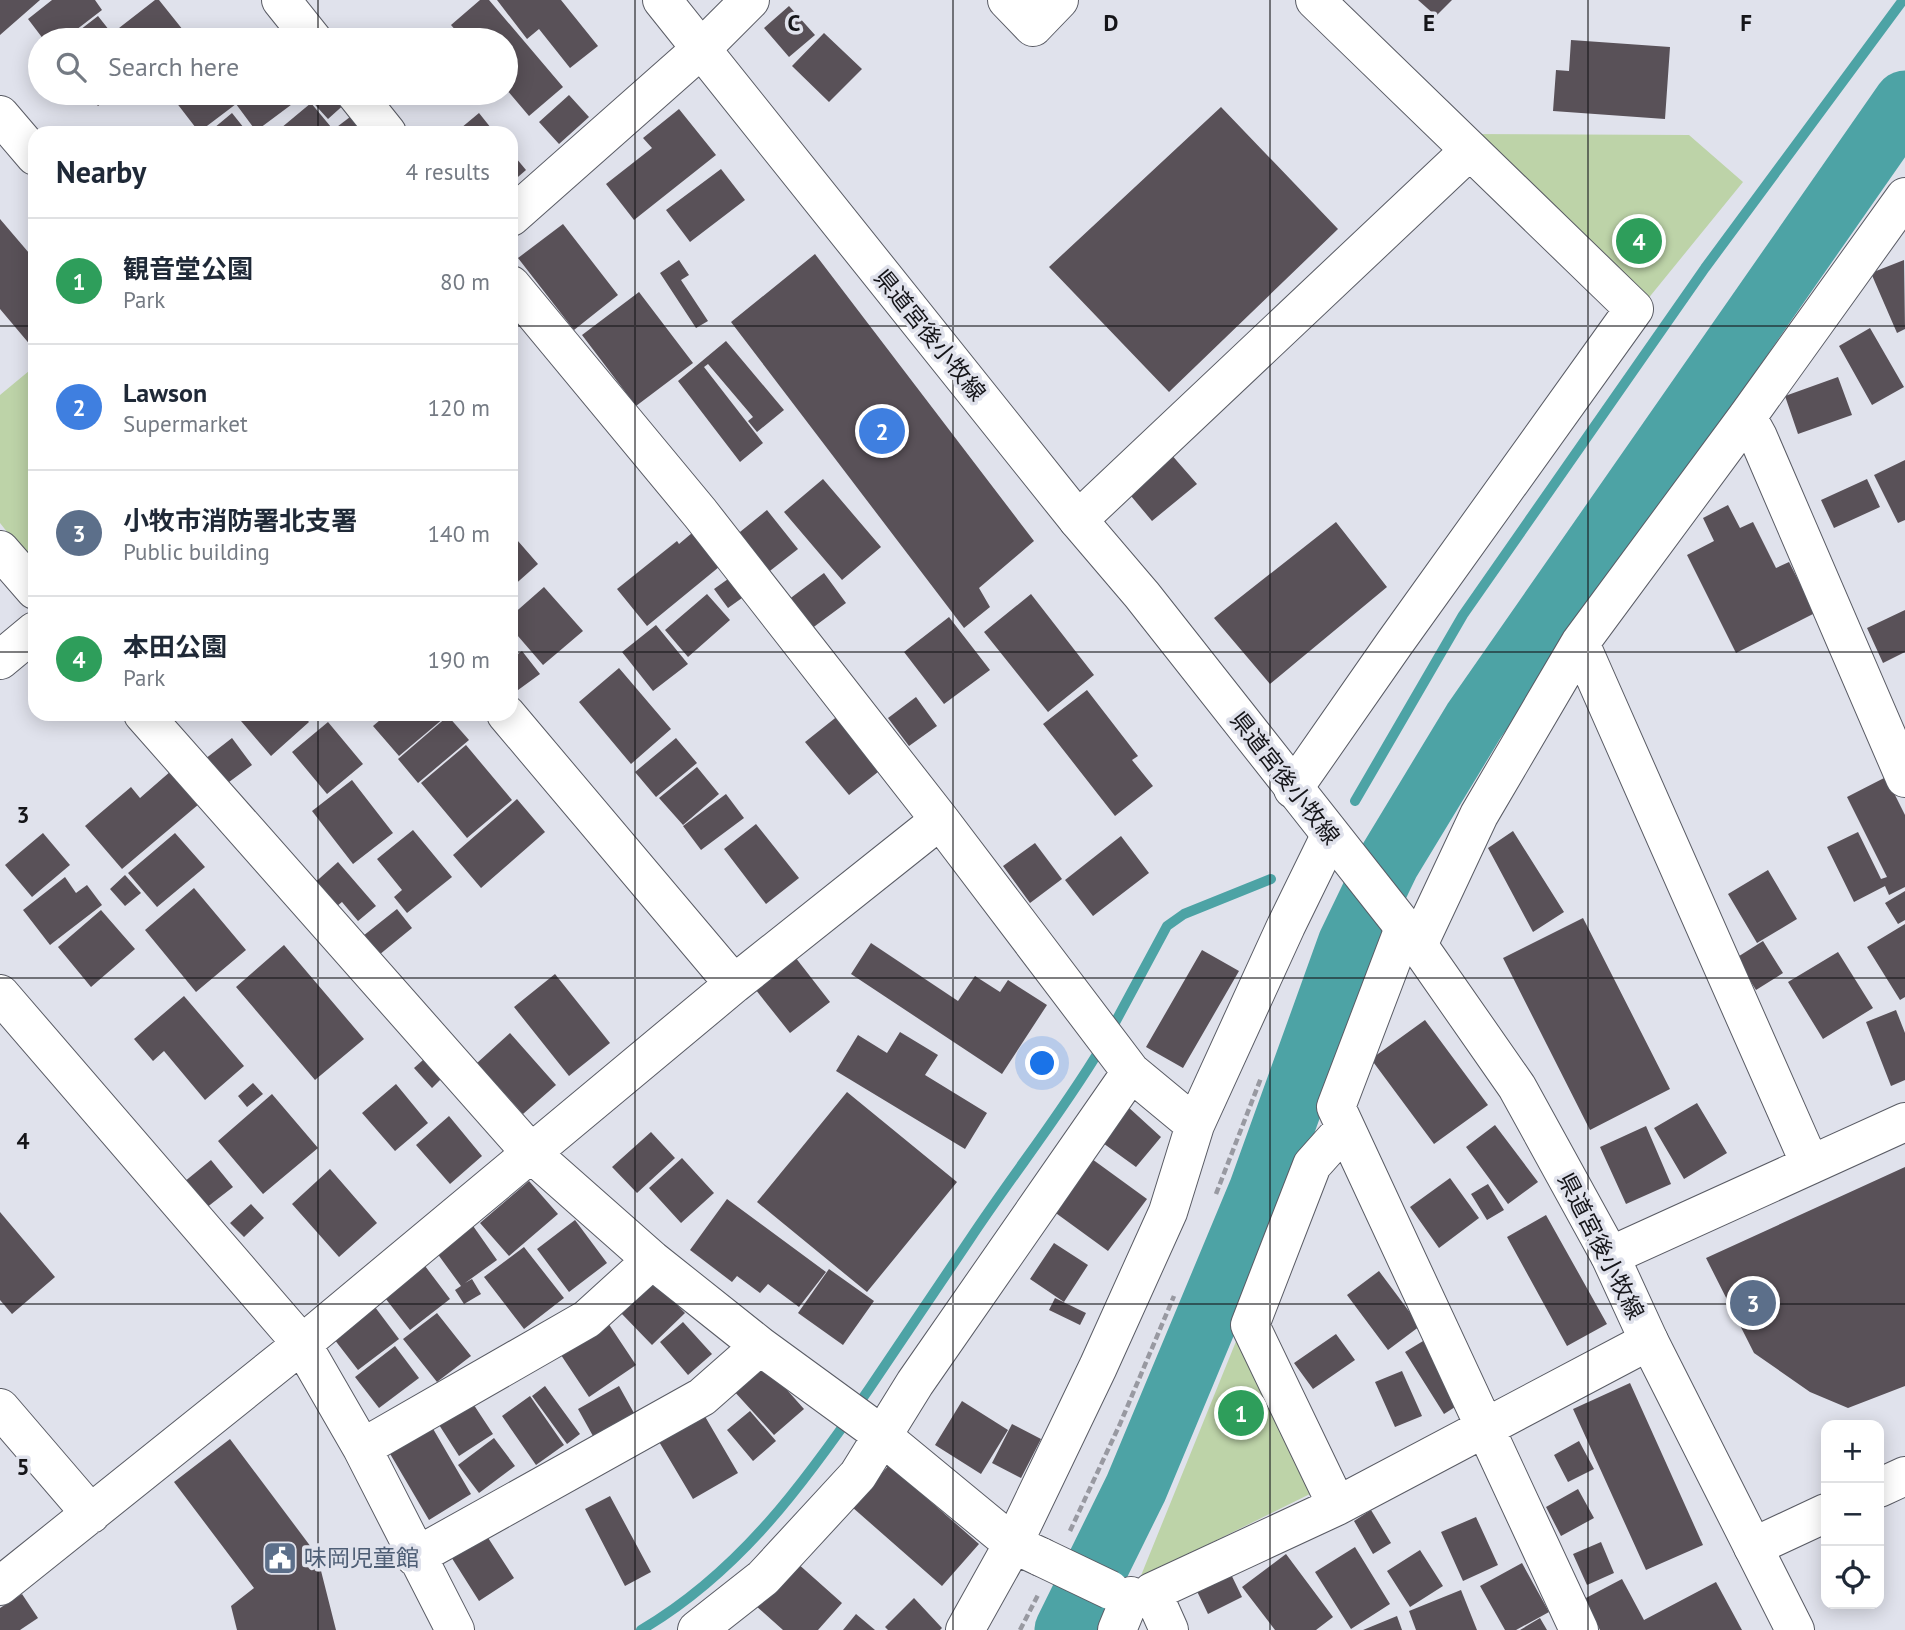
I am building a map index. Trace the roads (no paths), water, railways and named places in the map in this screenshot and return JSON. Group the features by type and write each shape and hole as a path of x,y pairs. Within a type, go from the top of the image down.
{"street":[{"path":"281,0 303,28"},
{"name":"県道宮後小牧線","path":"662,0 1078,520 1142,595 1411,937 1517,1087 1610,1256 1649,1341 1795,1630"},
{"path":"518,211 701,49 750,0"},
{"path":"1007,0 1033,27 1059,0"},
{"path":"1293,789 1634,309 1315,0"},
{"path":"365,105 381,126"},
{"path":"0,115 28,148"},
{"path":"1078,520 1469,151"},
{"path":"1579,1630 1336,1107 1411,937 1580,643 1905,197"},
{"path":"518,293 700,513 940,820 1131,1072 1195,1125"},
{"path":"1747,417 1905,778"},
{"path":"0,550 28,582"},
{"path":"0,660 28,637"},
{"path":"1580,643 1810,1164"},
{"path":"149,721 532,1154 652,1260 1027,1550 1128,1602 1169,1630"},
{"path":"512,721 734,984"},
{"path":"0,1586 302,1344 734,984 940,820"},
{"path":"965,1630 1027,1550 1098,1367 1168,1212 1195,1125 1286,926 1340,848"},
{"path":"0,994 302,1344 362,1448 415,1557 455,1630"},
{"path":"697,1630 763,1578 858,1475 876,1431 915,1382 1131,1072"},
{"path":"1610,1256 1905,1122"},
{"path":"1337,1506 1250,1325 1312,1165 1345,1128"},
{"path":"362,1448 587,1319 652,1260"},
{"path":"1128,1602 1337,1506 1649,1341"},
{"path":"415,1557 702,1398 760,1346"},
{"path":"0,1408 91,1514"},
{"path":"1884,1486 1905,1476"},
{"path":"1753,1547 1821,1515"}],"waterway":[{"path":"1355,801 1463,615 1705,268 1903,0"},
{"path":"1066,1630 1136,1488 1260,1191 1349,944 1388,863 1474,721 1905,102"},
{"path":"1110,1032 1167,926 1184,914 1271,879"},
{"path":"641,1630 710,1581 740,1553 795,1490 869,1389 1102,1046"}],"place":[{"name":"本田公園","path":"1639,241"},
{"name":"Lawson","path":"882,431"},
{"name":"小牧市消防署北支署","path":"1753,1303"},
{"name":"観音堂公園","path":"1241,1413"},
{"name":"味岡児童館","path":"280,1558"}]}
